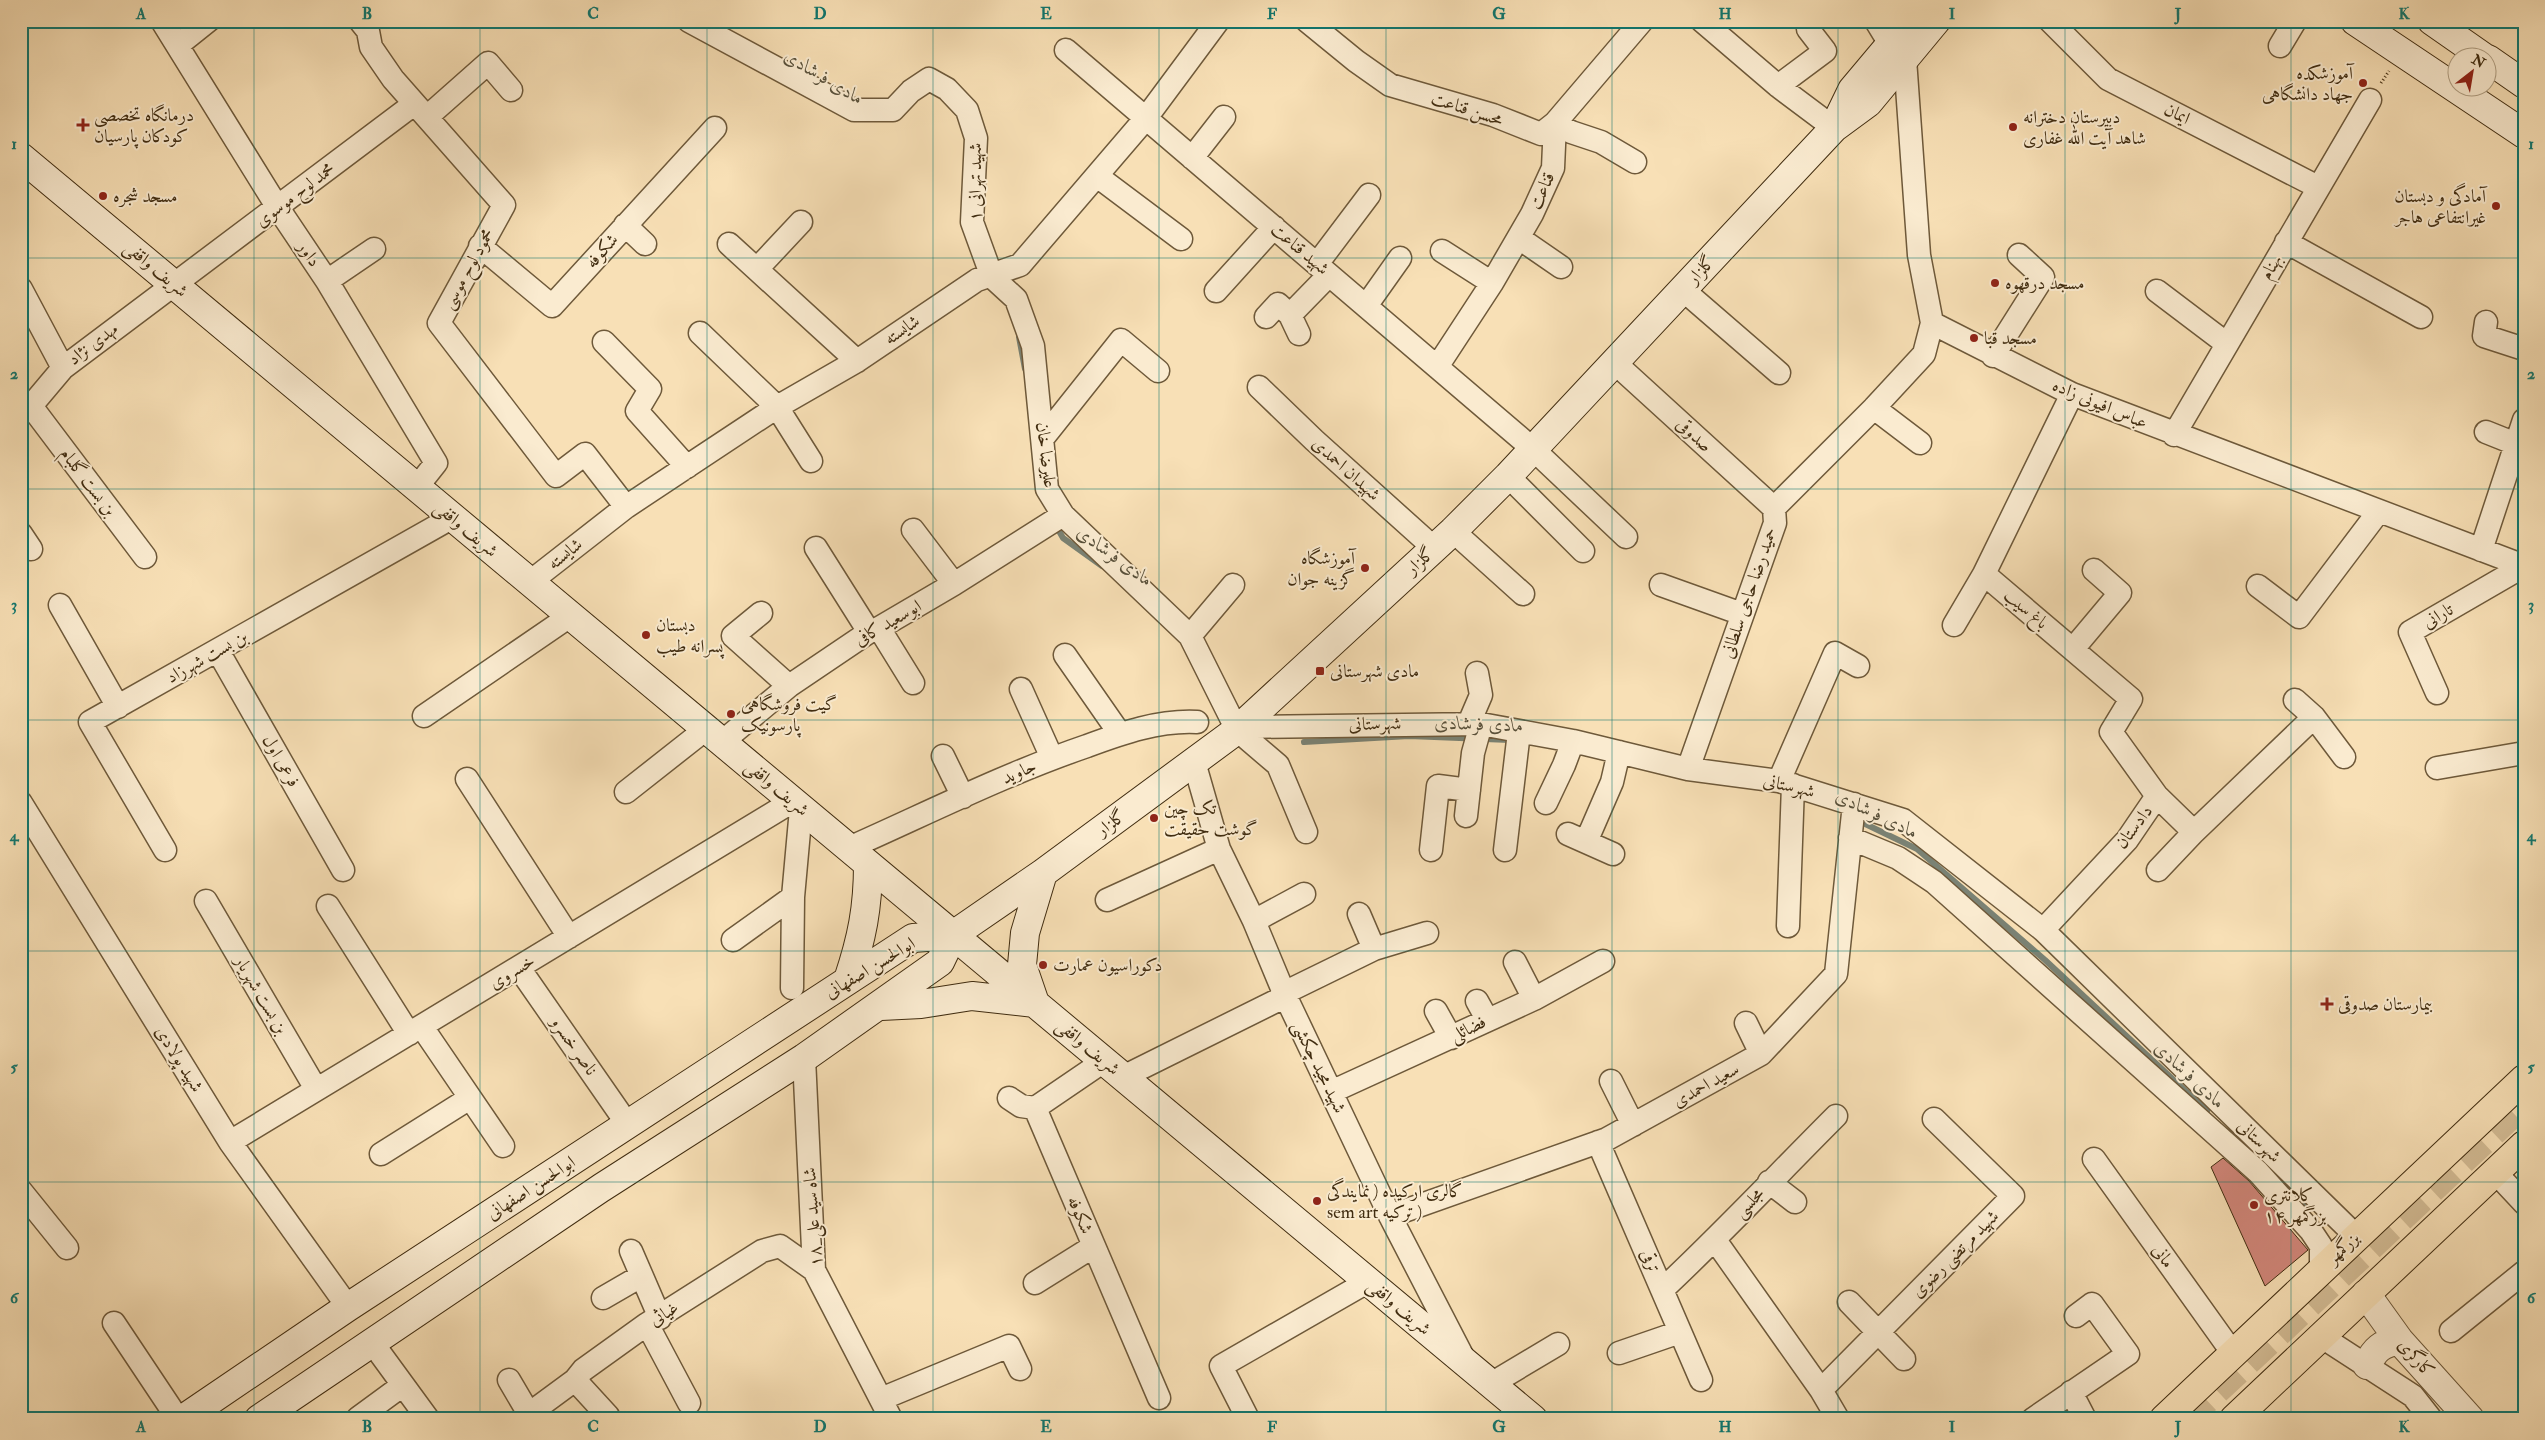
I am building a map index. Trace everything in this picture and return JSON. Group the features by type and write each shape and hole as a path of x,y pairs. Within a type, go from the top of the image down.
{"main road":[{"name":"گلزار","path":"953,935 1043,874 1238,728 1444,540 1508,476 1615,363 1834,128 1868,103 1890,41 1910,21"},
{"name":"گلزار","path":"1890,41 1936,21"},
{"path":"2356,21 2524,134"},
{"path":"2432,21 2471,48"},
{"path":"2498,66 2524,84"},
{"name":"شریف واقفی","path":"21,157 1533,1419"},
{"path":"848,980 861,940 867,908 859,856"},
{"path":"881,1006 921,1004 972,996 1035,1003 1022,965 1025,934 1043,874"},
{"name":"ابوالحسن اصفهانی","path":"183,1419 348,1307 913,938 953,935 940,962 881,1006 804,1058 601,1188 371,1341 259,1419"},
{"name":"بزرگمهر","path":"2164,1419 2232,1352 2524,1079"},
{"path":"2234,1419 2524,1145"},
{"path":"576,1158 573,1166 578,1182 585,1187 601,1188"},
{"path":"529,1190 542,1198 546,1205 547,1213 541,1228"},
{"name":"کارگری","path":"2366,1294 2399,1340 2470,1419"},
{"path":"2367,1365 2374,1350 2383,1344 2399,1340"}],"street":[{"name":"داور","path":"162,21 278,208 327,281 436,463 416,487"},
{"path":"178,45 208,21"},
{"name":"شهید تهرانی ۱","path":"689,21 854,110 893,110 911,91 929,79 947,89 967,110 976,138 972,222 992,277"},
{"name":"شایسته","path":"530,582 626,507 668,491 687,467 777,406 857,360 977,280 992,277 1020,265 1146,118 1218,21"},
{"name":"محسن قناعت","path":"1307,21 1356,61 1390,85 1493,115 1541,134 1556,123"},
{"path":"1635,162 1601,142 1571,132 1556,123 1642,21"},
{"path":"1702,21 1778,86 1834,128"},
{"name":"ایمان","path":"2050,21 2108,79 2318,188"},
{"path":"2280,46 2296,21"},
{"name":"محمود لوح موسی","path":"370,24 370,47 393,79 504,205 439,323 556,476 585,454 626,507"},
{"path":"1778,86 1826,51 1808,29"},
{"path":"1890,41 1919,255 1932,323"},
{"name":"شهید قناعت","path":"1066,50 1533,449 1626,537"},
{"name":"محمد لوح موسوی","path":"174,284 278,208 488,63 511,90"},
{"name":"بهنام","path":"2174,435 2370,100"},
{"path":"1192,158 1224,117"},
{"name":"قناعت","path":"1437,367 1519,238 1553,168 1556,123"},
{"name":"شکوفه","path":"480,246 552,306 715,128"},
{"path":"1096,176 1181,239"},
{"path":"1266,317 1278,304 1295,324 1323,269 1370,195"},
{"path":"757,269 801,222"},
{"path":"625,225 645,244"},
{"path":"1216,291 1274,227"},
{"path":"1519,238 1561,267"},
{"path":"2286,242 2421,317"},
{"path":"729,244 857,360"},
{"path":"327,281 374,249"},
{"path":"1442,251 1492,283"},
{"path":"1993,356 2043,277 2019,255"},
{"path":"1366,306 1400,258"},
{"name":"علیرضا خان","path":"992,277 1016,299 1033,346 1047,489 1063,515 1190,636 1238,728"},
{"name":"مهدی نژاد","path":"26,410 63,368 174,284"},
{"path":"21,289 63,368"},
{"path":"1682,289 1779,373"},
{"path":"2157,291 2227,344"},
{"name":"عباس افیونی زاده","path":"1932,323 1993,356 2072,394 2174,435 2524,566"},
{"name":"حمید رضا حاجی سلطانی","path":"1688,769 1775,523 1774,508 1874,408 1924,354 1932,323"},
{"path":"2485,329 2518,340"},
{"path":"700,333 777,406 811,461"},
{"path":"1043,438 1122,340 1158,371"},
{"path":"604,342 650,389 637,411 687,467"},
{"name":"صدوقی","path":"1615,363 1774,508"},
{"name":"شهیدان احمدی","path":"1259,387 1314,440 1444,540 1524,594"},
{"path":"1954,625 1984,574 2072,394"},
{"path":"1874,408 1920,443"},
{"name":"بن بست گلبام","path":"26,410 145,557"},
{"path":"2481,550 2521,433 2486,432"},
{"path":"1508,476 1583,551"},
{"path":"2258,586 2299,617 2379,512"},
{"name":"ابوسعید کافی","path":"626,792 874,630 954,584 1063,515"},
{"name":"بن بست شهرزاد","path":"165,850 90,722 453,517"},
{"path":"913,530 954,584"},
{"path":"816,548 913,683"},
{"name":"تارانی","path":"2437,693 2410,632 2524,566"},
{"path":"2073,649 2120,593 2094,570"},
{"name":"باغ سیب","path":"1984,574 2131,699 2111,732 2157,796"},
{"path":"1190,636 1233,585"},
{"path":"1661,585 1742,614"},
{"path":"60,605 118,706"},
{"path":"761,613 733,636 789,686"},
{"path":"424,716 570,616"},
{"name":"فرعی اول","path":"218,651 343,870"},
{"path":"1788,926 1793,809 1786,783 1835,653 1858,666"},
{"path":"1065,655 1120,734"},
{"path":"1466,816 1475,723 1481,695 1478,673"},
{"path":"1021,689 1052,758"},
{"path":"2295,700 2314,717 2344,757"},
{"path":"2158,870 2194,832 2314,717"},
{"name":"جاوید","path":"859,856 963,797 1052,758 1120,734 1174,720 1197,722"},
{"name":"شهرستانی","path":"1238,728 1475,723 1573,741 1688,769 1786,783 1903,820 2043,930 2356,1236"},
{"path":"1238,728 1278,765 1306,832"},
{"path":"1505,850 1519,732"},
{"path":"1546,803 1573,741"},
{"path":"1613,854 1577,838 1612,782 1618,752"},
{"path":"2437,768 2524,753"},
{"path":"943,756 963,797"},
{"name":"شهید مجید چکشی","path":"1194,762 1219,850 1254,921 1284,993 1390,1216 1466,1363"},
{"path":"467,778 569,937"},
{"path":"1431,850 1438,786 1469,790"},
{"name":"دادستان","path":"2043,930 2127,840 2157,796 2194,832"},
{"name":"شهید پولادی","path":"21,803 230,1142 348,1307"},
{"name":"سعید احمدی","path":"1390,1216 1598,1142 1633,1125 1761,1054 1836,974 1854,804"},
{"path":"792,988 792,897 797,805"},
{"name":"خسروی","path":"230,1142 569,937 797,805"},
{"path":"1898,858 1903,820"},
{"name":"شهرستانی","path":"1850,838 1898,858 1934,882 2258,1172 2311,1231 2321,1246 2321,1270"},
{"path":"1107,900 1219,850"},
{"path":"1254,921 1304,894"},
{"path":"733,940 792,897"},
{"name":"بن بست شهریار","path":"206,901 316,1089"},
{"path":"328,906 415,1030 470,1098 503,1146"},
{"path":"1359,914 1374,949"},
{"path":"1009,1098 1021,1106 1035,1108 1114,1069 1278,1000 1284,993 1374,949 1427,932"},
{"path":"1515,962 1534,999"},
{"name":"فضائلی","path":"1331,1092 1451,1038 1482,1010 1534,999 1603,962"},
{"name":"ناصر خسرو","path":"519,968 628,1125"},
{"path":"1436,1011 1451,1038"},
{"path":"1746,1023 1761,1054"},
{"name":"۱۸_شاه سید علی","path":"804,1058 814,1270 886,1409"},
{"path":"1611,1081 1633,1125"},
{"path":"381,1154 470,1098"},
{"name":"شکوفه","path":"1035,1108 1159,1398"},
{"name":"مجلسی","path":"1662,1290 1715,1240 1769,1182 1836,1116"},
{"name":"شهید مرتضی رضوی","path":"1820,1390 2013,1196 1934,1119"},
{"name":"ترقی","path":"1598,1142 1701,1380"},
{"name":"مانی","path":"2094,1159 2232,1352"},
{"path":"2495,1172 2524,1202"},
{"path":"1769,1182 1795,1202"},
{"path":"21,1191 67,1248"},
{"path":"1715,1240 1820,1390 1838,1419"},
{"name":"غیاثی","path":"526,1416 575,1380 583,1370 653,1321 762,1251 780,1246 814,1270"},
{"path":"1035,1283 1094,1246"},
{"path":"631,1251 641,1276 653,1321 689,1403"},
{"path":"2451,1331 2524,1272"},
{"path":"602,1298 641,1276"},
{"path":"1248,1419 1221,1366 1368,1281"},
{"path":"1849,1302 1904,1359"},
{"path":"2033,1419 2128,1354 2092,1304 2076,1316"},
{"path":"114,1323 178,1419"},
{"path":"1619,1352 1680,1332"},
{"name":"کارگری","path":"2322,1337 2413,1396 2431,1419"},
{"path":"371,1341 428,1419"},
{"path":"1491,1384 1558,1344"},
{"path":"886,1409 1009,1346 1020,1370"},
{"path":"509,1380 526,1416"},
{"path":"575,1380 608,1416"},
{"path":"358,1418 403,1385"},
{"path":"2071,1392 2085,1419"}],"path":[{"path":"2370,100 2401,52"}],"building":[{"name":"کلانتری ۱۴ بزرگمهر","path":"2223,1158 2249,1181 2308,1250 2265,1286 2211,1167"}],"waterway":[{"name":"مادی فرشادی","path":"1019,337 1025,369"},
{"name":"مادی فرشادی","path":"1055,524 1063,538 1102,566"},
{"name":"مادی فرشادی","path":"1304,742 1409,736 1510,740"},
{"name":"مادی فرشادی","path":"1857,820 1917,849 2045,960 2207,1111"},
{"name":"مادی فرشادی","path":"2278,1178 2306,1205"}],"tunnel":[{"path":"2186,1419 2524,1103"}],"place":[{"name":"آموزشکده جهاد دانشگاهی","path":"2363,83"},
{"name":"درمانگاه تخصصی کودکان پارسیان","path":"83,125"},
{"name":"دبیرستان دخترانه شاهد آیت الله غفاری","path":"2013,127"},
{"name":"مسجد شجره","path":"103,196"},
{"name":"آمادگی و دبستان غیرانتفاعی هاجر","path":"2496,206"},
{"name":"مسجد درقهوه","path":"1995,283"},
{"name":"مسجد قبا","path":"1974,338"},
{"name":"آموزشگاه گزینه جوان","path":"1365,568"},
{"name":"دبستان پسرانه طیب","path":"646,635"},
{"name":"مادی شهرستانی","path":"1320,671"},
{"name":"گیت فروشگاهی پارسونیک","path":"731,714"},
{"name":"تک چین گوشت حقیقت","path":"1154,818"},
{"name":"دکوراسیون عمارت","path":"1043,965"},
{"name":"بیمارستان صدوقی","path":"2327,1004"},
{"name":"گالری ارکیده ( نمایندگی sem art ترکیه )","path":"1317,1201"},
{"name":"کلانتری ۱۴ بزرگمهر","path":"2254,1205"}]}
